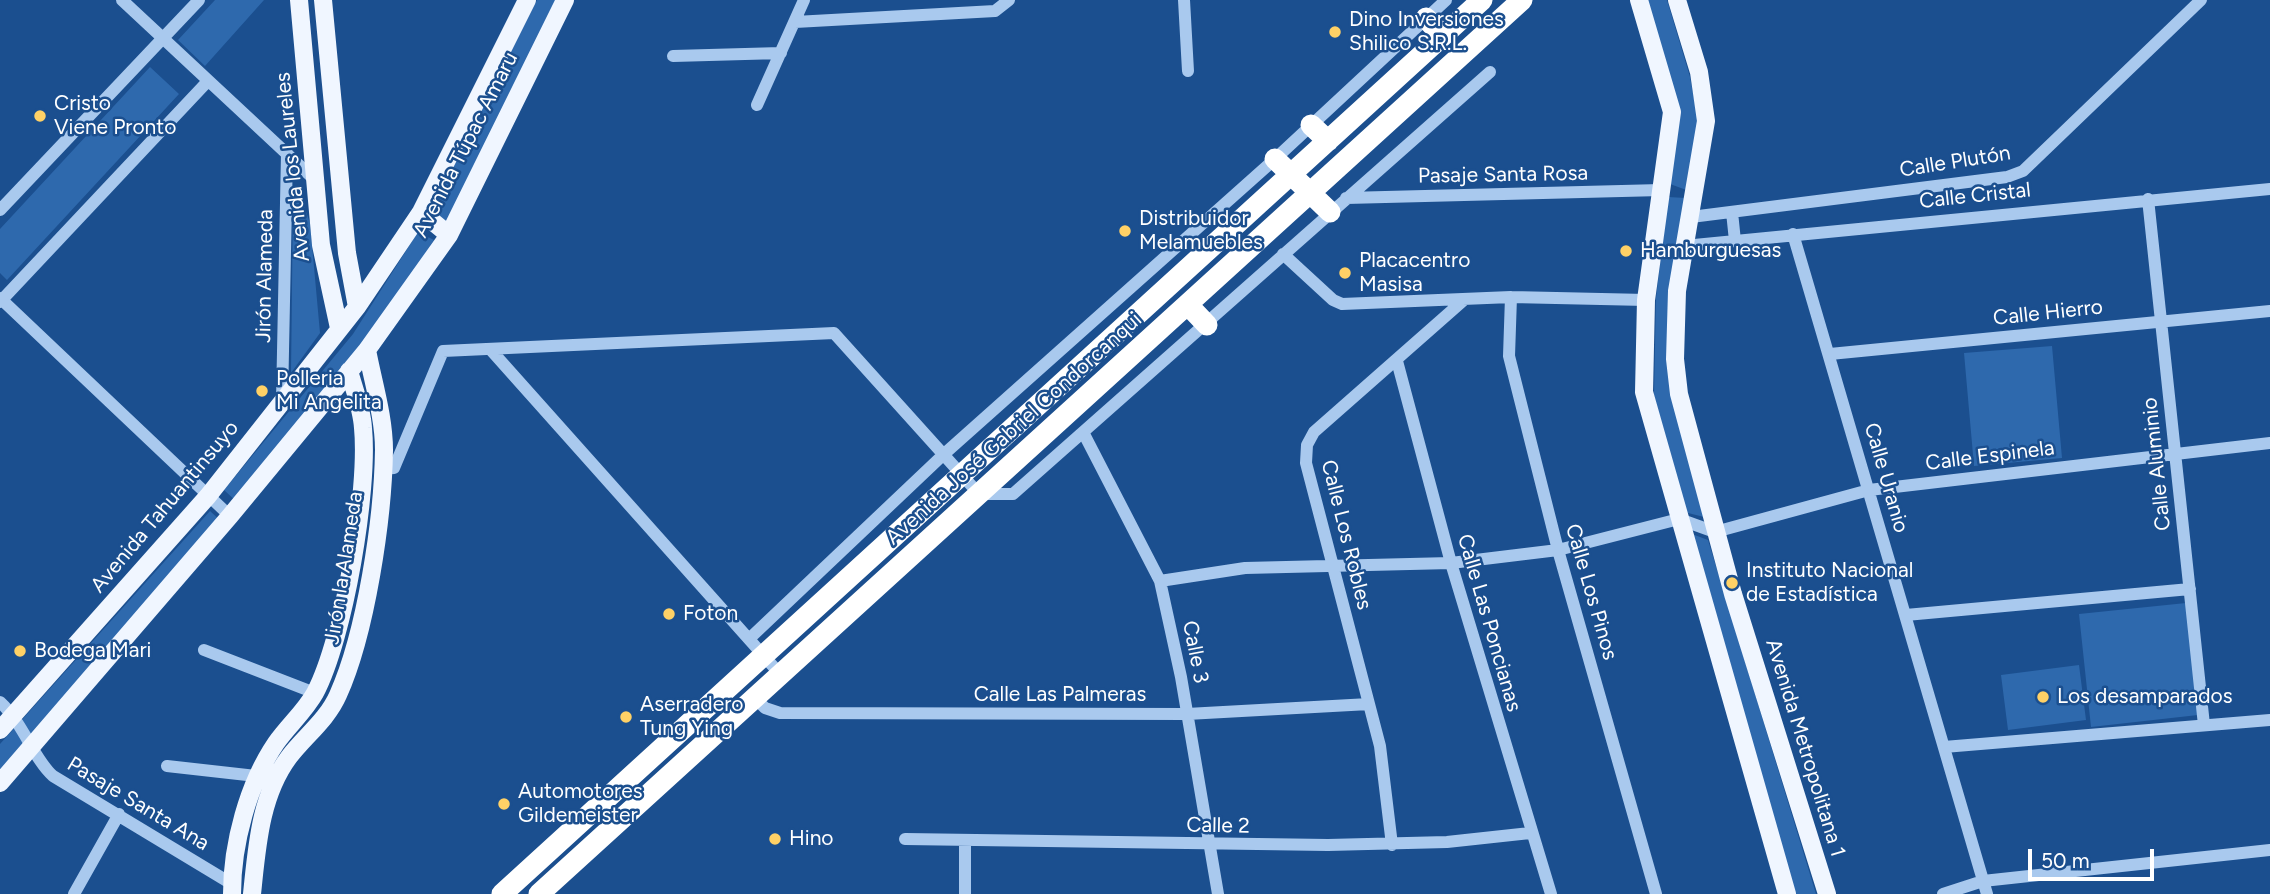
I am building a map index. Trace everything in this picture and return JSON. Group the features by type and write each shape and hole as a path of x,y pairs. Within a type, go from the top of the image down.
{"highway":[{"name":"Avenida José Gabriel Condorcanqui","path":"512,891 765,655 1482,0"},
{"name":"Avenida José Gabriel Condorcanqui","path":"539,894 1522,0"},
{"path":"1426,18 1442,36"},
{"path":"1311,125 1328,141"},
{"path":"1275,159 1310,193 1338,205"},
{"path":"1188,305 1207,325"}],"main road":[{"name":"Avenida los Laureles","path":"299,0 321,245 339,328"},
{"path":"323,0 347,253 357,307"},
{"name":"Avenida Túpac Amaru","path":"357,307 421,212 527,0"},
{"name":"Avenida Túpac Amaru","path":"349,371 449,235 565,0"},
{"path":"1639,0 1672,112 1646,300 1644,392 1787,894"},
{"name":"Avenida Metropolitana 1","path":"1677,0 1699,72 1706,121 1677,290 1676,371 1686,427 1715,531 1827,894"},
{"path":"421,212 449,235"},
{"name":"Avenida Tahuantinsuyo","path":"0,730 208,496 357,307"},
{"name":"Jirón la Alameda","path":"252,894 260,827 273,783 290,756 320,724 338,697 356,648 371,562 382,469 382,427 367,350"},
{"path":"0,783 230,516 349,371"},
{"name":"Jirón la Alameda","path":"232,889 256,776 277,741 315,693 333,644 353,554 365,457 363,425 349,371"}],"street":[{"path":"122,0 315,180"},
{"path":"0,210 199,0"},
{"path":"757,105 804,0"},
{"path":"1184,0 1188,71"},
{"path":"750,638 943,455 1275,159 1446,0"},
{"name":"Calle Plutón","path":"1691,217 2007,177 2023,171 2201,0"},
{"path":"795,22 995,11 1007,3"},
{"path":"673,56 781,53"},
{"path":"382,469 394,468 443,351 834,333 979,494 1013,494 1084,434 1490,72"},
{"path":"208,81 1,300 230,516"},
{"name":"Jirón Alameda","path":"282,401 287,152"},
{"name":"Calle Cristal","path":"1684,246 1793,233 2270,189"},
{"name":"Pasaje Santa Rosa","path":"1338,205 1661,190"},
{"name":"Calle Aluminio","path":"2148,199 2204,725"},
{"path":"1732,212 1735,241"},
{"name":"Calle Uranio","path":"1793,233 1987,894"},
{"path":"1283,254 1333,300 1342,304 1511,297 1646,300"},
{"name":"Calle Los Pinos","path":"1511,297 1509,356 1558,550 1656,894"},
{"name":"Calle Los Robles","path":"1392,845 1380,746 1306,463 1307,444 1314,432 1465,299"},
{"name":"Calle Hierro","path":"1830,354 2270,311"},
{"path":"490,349 780,674"},
{"name":"Calle Las Poncianas","path":"1397,361 1451,563 1530,833 1551,894"},
{"name":"Calle 3","path":"1084,434 1160,581 1187,714 1217,894"},
{"name":"Calle Espinela","path":"1715,531 1868,490 2270,443"},
{"path":"1160,581 1245,568 1451,563 1558,550 1679,519 1715,531"},
{"path":"1906,615 2190,589"},
{"path":"204,650 315,693"},
{"name":"Calle Las Palmeras","path":"755,698 765,708 780,713 1187,714 1369,704"},
{"name":"Pasaje Santa Ana","path":"0,702 14,715 34,746 42,765 53,776 119,814 232,889"},
{"path":"1944,747 2270,720"},
{"path":"167,766 256,776"},
{"path":"74,894 119,814"},
{"name":"Calle 2","path":"905,839 965,842 1090,841 1209,846 1392,845 1530,833"},
{"path":"965,842 965,894"},
{"path":"1943,894 1983,881 2270,850"}],"shaded area":[{"path":"215,0 264,0 205,66 178,40"},
{"path":"537,0 560,0 445,223 431,209"},
{"path":"1647,0 1667,0 1690,77 1698,120 1689,191 1670,184 1679,113"},
{"path":"150,67 179,94 7,280 0,273 0,229"},
{"path":"300,195 310,223 320,333 291,373 293,199"},
{"path":"1668,197 1686,198 1669,294 1704,517 1684,512 1654,395 1656,298"},
{"path":"418,232 434,240 367,343 238,503 224,490 353,334"},
{"path":"2052,346 2062,458 1974,466 1964,353"},
{"path":"210,511 222,522 0,777 0,744"},
{"path":"1692,534 1708,540 1816,894 1795,894"},
{"path":"2186,603 2198,715 2091,727 2079,614"},
{"name":"Los desamparados","path":"2079,665 2086,720 2008,730 2001,675"}],"place":[{"name":"Dino Inversiones Shilico S.R.L.","path":"1335,32"},
{"name":"Cristo Viene Pronto","path":"40,116"},
{"name":"Distribuidor Melamuebles","path":"1125,231"},
{"name":"Hamburguesas","path":"1626,251"},
{"name":"Placacentro Masisa","path":"1345,273"},
{"name":"Polleria Mi Angelita","path":"262,391"},
{"name":"Instituto Nacional de Estadística","path":"1732,583"},
{"name":"Foton","path":"669,614"},
{"name":"Bodega Mari","path":"20,651"},
{"name":"Los desamparados","path":"2043,697"},
{"name":"Aserradero Tung Ying","path":"626,717"},
{"name":"Automotores Gildemeister","path":"504,804"},
{"name":"Hino","path":"775,839"}]}
